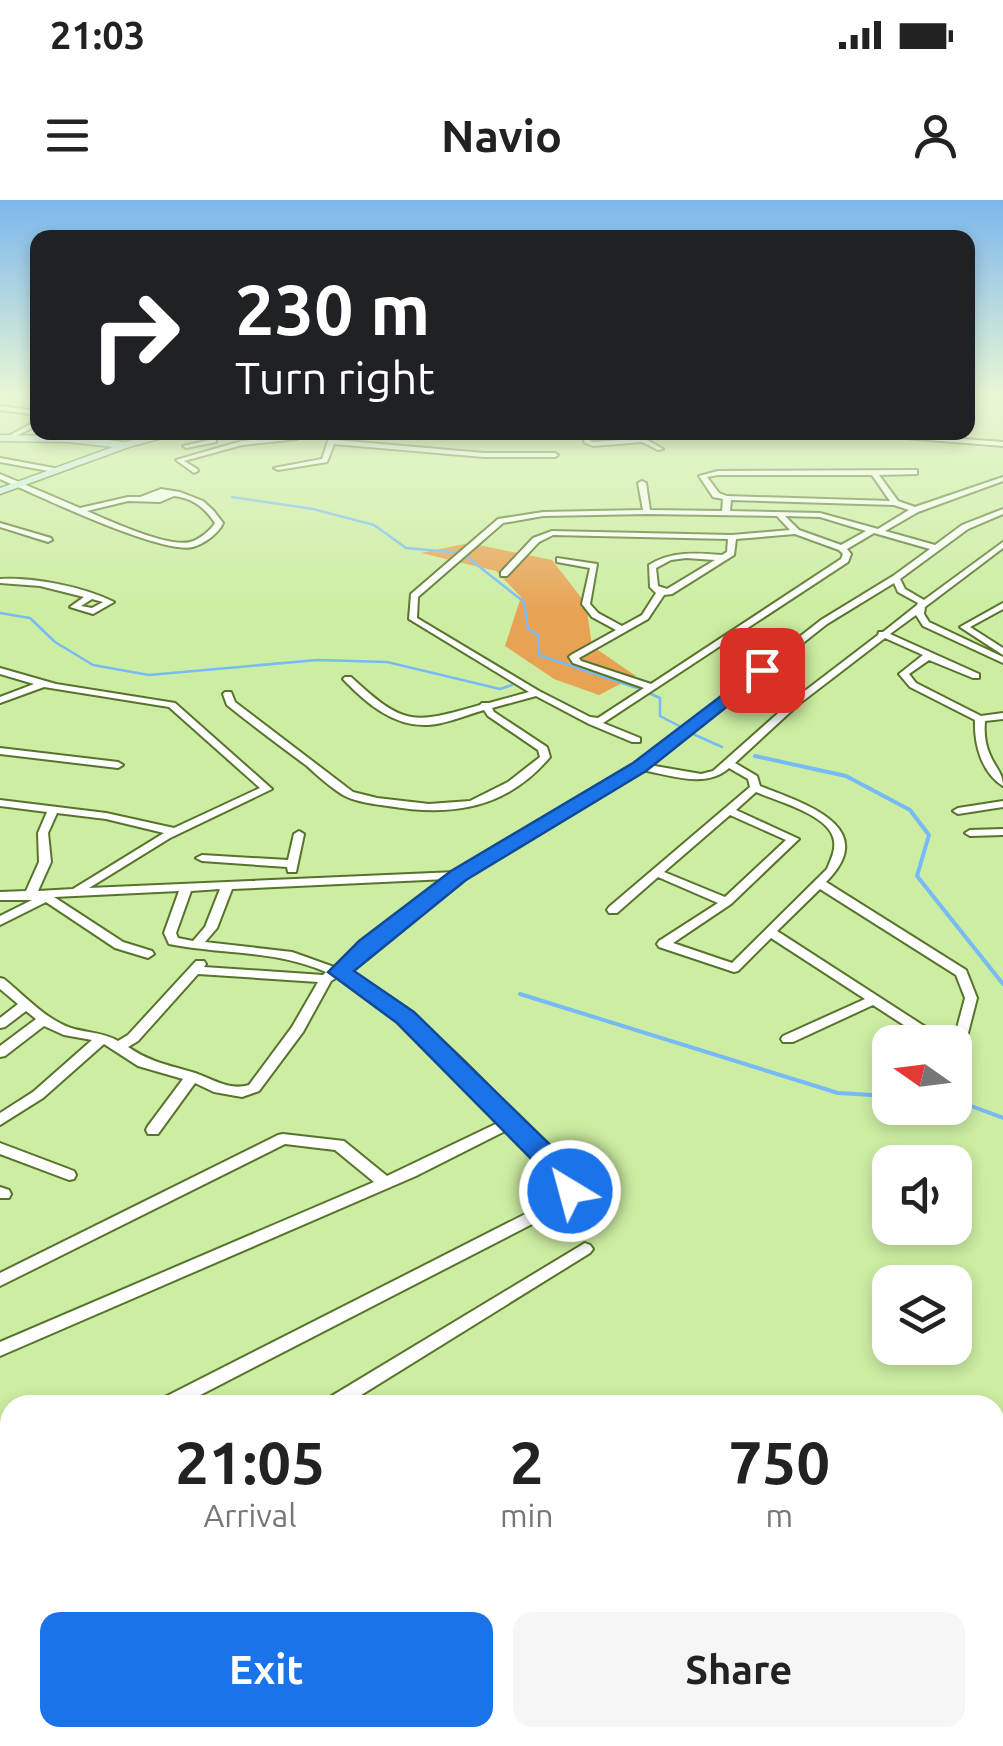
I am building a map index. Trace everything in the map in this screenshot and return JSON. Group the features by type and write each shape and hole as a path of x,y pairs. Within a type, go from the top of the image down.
{"main road":[{"path":"0,490 59,468"}],"street":[{"path":"44,468 54,470"},
{"path":"190,468 194,471"},
{"path":"914,472 718,472 703,476 716,494 727,498 895,503 915,510"},
{"path":"874,473 895,503"},
{"path":"0,476 141,536 183,546 217,529 220,522 213,511 184,494 82,510"},
{"path":"842,548 915,510 1003,479"},
{"path":"642,483 647,512"},
{"path":"726,513 727,498"},
{"path":"0,982 44,1019 68,1032 102,1038 150,1066 194,1082 233,1092 254,1088 333,975 458,875 640,767 824,622 896,578 966,527 1003,511"},
{"path":"636,740 537,693 414,619 414,596 501,521 543,514 820,515 935,548"},
{"path":"779,514 796,532"},
{"path":"0,525 48,540"},
{"path":"504,574 536,540 552,534 732,536 796,532 842,548 846,554 845,560 600,720 588,720"},
{"path":"724,558 687,555 662,559 652,566 654,587 669,592 724,558 731,553 732,536"},
{"path":"640,767 710,778 796,702 922,602 946,589 1003,544"},
{"path":"560,560 594,566 586,604 595,615 622,630"},
{"path":"896,578 901,590 922,602"},
{"path":"0,581 92,596"},
{"path":"652,686 578,663 574,656 645,617 661,592"},
{"path":"922,602 921,617 926,624 1003,660"},
{"path":"964,627 1001,609"},
{"path":"921,617 964,627 1003,652"},
{"path":"882,634 976,676"},
{"path":"931,657 904,674 906,681 980,719 1003,716"},
{"path":"0,671 41,684 172,705 267,789 175,832 78,890"},
{"path":"348,679 381,710 414,722 430,722 537,693"},
{"path":"0,700 41,684"},
{"path":"228,694 230,703 349,794 368,801 441,806 473,804 537,767 545,757 542,749 491,714 486,705"},
{"path":"980,719 978,740 992,772 1003,783"},
{"path":"0,751 118,765"},
{"path":"728,764 753,778 756,788 829,820 842,842 841,856 819,883 734,968 663,944 727,902 794,839 729,811"},
{"path":"613,910 756,788"},
{"path":"0,803 106,816 175,832"},
{"path":"958,810 1003,804"},
{"path":"29,898 46,862 43,833 53,810"},
{"path":"970,833 1003,832"},
{"path":"290,882 300,834"},
{"path":"202,858 293,864"},
{"path":"657,873 727,902"},
{"path":"0,896 29,898 78,890 458,875"},
{"path":"819,883 962,973 972,998 964,1025"},
{"path":"198,947 212,928 227,886"},
{"path":"186,888 170,938 198,947 304,958 406,1017 568,1179 570,1191 562,1202 205,1395"},
{"path":"0,921 46,897"},
{"path":"46,897 119,945 148,954"},
{"path":"770,932 914,1025"},
{"path":"119,1047 133,1038 195,970 204,956 198,947"},
{"path":"195,970 333,975"},
{"path":"788,1039 874,1000"},
{"path":"0,1024 26,1004"},
{"path":"0,1053 44,1019"},
{"path":"0,1120 38,1095 102,1038"},
{"path":"153,1130 194,1082"},
{"path":"0,1349 386,1182 512,1122"},
{"path":"0,1280 284,1139 339,1145 386,1182"},
{"path":"0,1148 69,1175"},
{"path":"347,1395 585,1249"}],"shaded area":[{"path":"469,543 552,560 586,604 592,646 636,676 599,695 554,679 505,646 521,597 496,571 421,553"}],"waterway":[{"path":"232,497 313,509 374,525 406,548 462,553 524,602 528,629 538,635 539,655 637,688"},
{"path":"0,613 30,618 55,642 93,665 149,675 317,660 387,662 500,689 512,685"},
{"path":"649,693 660,698 660,716 681,727"},
{"path":"693,734 722,747"},
{"path":"755,756 846,776 910,810 929,835 917,876 1003,984"},
{"path":"520,994 838,1093 872,1095"},
{"path":"972,1106 1003,1118"}],"route":[{"path":"570,1191 568,1179 406,1017 340,972 350,959 458,875 640,767 762,670"}]}
